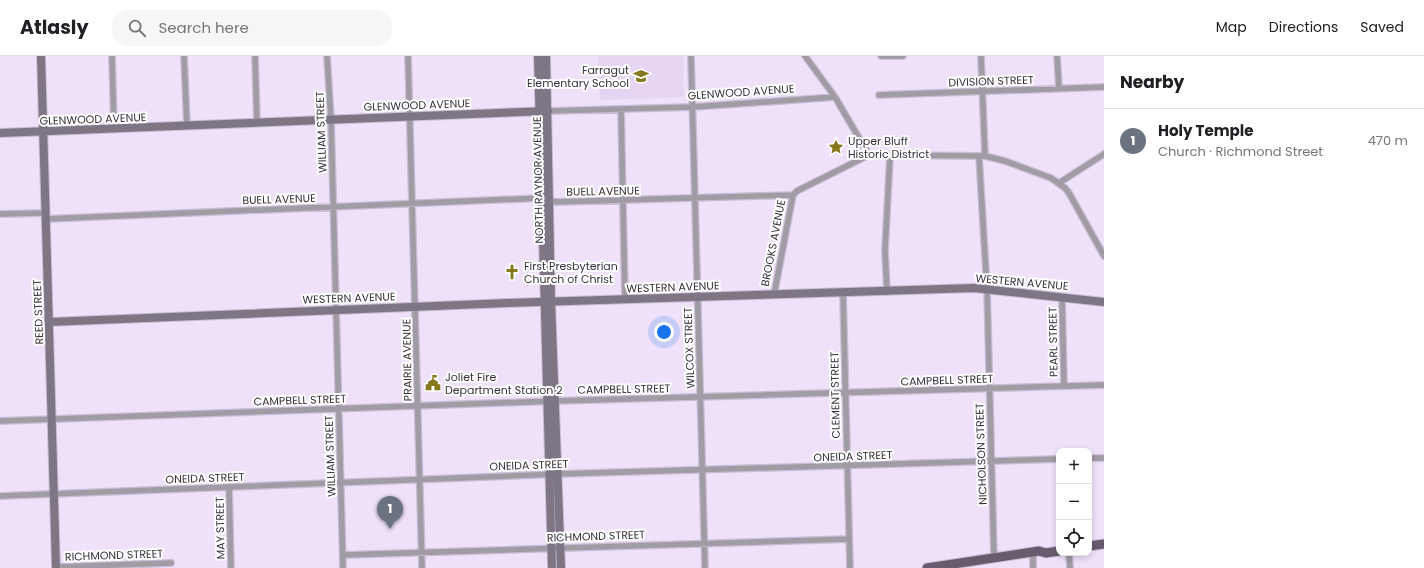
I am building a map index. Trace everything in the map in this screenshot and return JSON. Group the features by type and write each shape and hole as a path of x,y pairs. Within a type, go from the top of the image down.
{"main road":[{"path":"1092,540 1104,538"},
{"path":"1092,546 1104,544"},
{"path":"927,568 1036,551 1056,545"},
{"path":"1036,551 1046,553 1056,551"}],"street":[{"name":"REED STREET","path":"41,56 56,567"},
{"path":"112,56 114,129"},
{"path":"184,56 187,126"},
{"path":"255,56 257,123"},
{"name":"WILLIAM STREET","path":"327,56 331,120 343,568"},
{"name":"PRAIRIE AVENUE","path":"408,56 422,568"},
{"name":"NORTH RAYNOR AVENUE","path":"538,56 544,111"},
{"name":"NORTH RAYNOR AVENUE","path":"546,56 544,111 548,301 554,474 561,568"},
{"name":"WILCOX STREET","path":"691,56 705,568"},
{"path":"805,56 835,97 868,156"},
{"path":"881,56 903,56"},
{"name":"NICHOLSON STREET","path":"981,56 982,156 994,558"},
{"path":"1058,56 1059,88"},
{"name":"DIVISION STREET","path":"879,95 1104,87"},
{"name":"GLENWOOD AVENUE","path":"0,133 544,111 693,107 835,97"},
{"path":"621,109 625,299"},
{"path":"1059,183 1104,154"},
{"name":"BUELL AVENUE","path":"0,214 46,216 333,207 545,198 556,202 793,195 797,191 868,156 982,156 1005,161 1051,178 1059,183 1069,194 1104,256"},
{"path":"887,292 885,250 890,156"},
{"name":"BROOKS AVENUE","path":"774,295 793,195"},
{"name":"WESTERN AVENUE","path":"49,322 548,301 987,288 1104,302"},
{"name":"CLEMENT STREET","path":"843,293 850,568"},
{"name":"PEARL STREET","path":"1062,297 1064,386"},
{"name":"CAMPBELL STREET","path":"0,421 551,401 1104,385"},
{"path":"1092,458 1104,458"},
{"name":"ONEIDA STREET","path":"0,496 554,474 1056,459"},
{"name":"NORTH RAYNOR AVENUE","path":"552,568 551,547 554,474"},
{"name":"MAY STREET","path":"229,487 231,568"},
{"name":"RICHMOND STREET","path":"343,555 551,547 849,539"},
{"path":"1033,568 1036,551"},
{"path":"1069,556 1070,568"},
{"name":"RICHMOND STREET","path":"56,567 171,563"}],"shaded area":[{"name":"Farragut Elementary School","path":"598,56 683,56 684,97 600,100"}],"place":[{"name":"Farragut Elementary School","path":"641,76"},
{"name":"Upper Bluff Historic District","path":"836,147"},
{"name":"First Presbyterian Church of Christ","path":"512,272"},
{"name":"Joliet Fire Department Station 2","path":"433,383"},
{"name":"Holy Temple","path":"390,529"}]}
